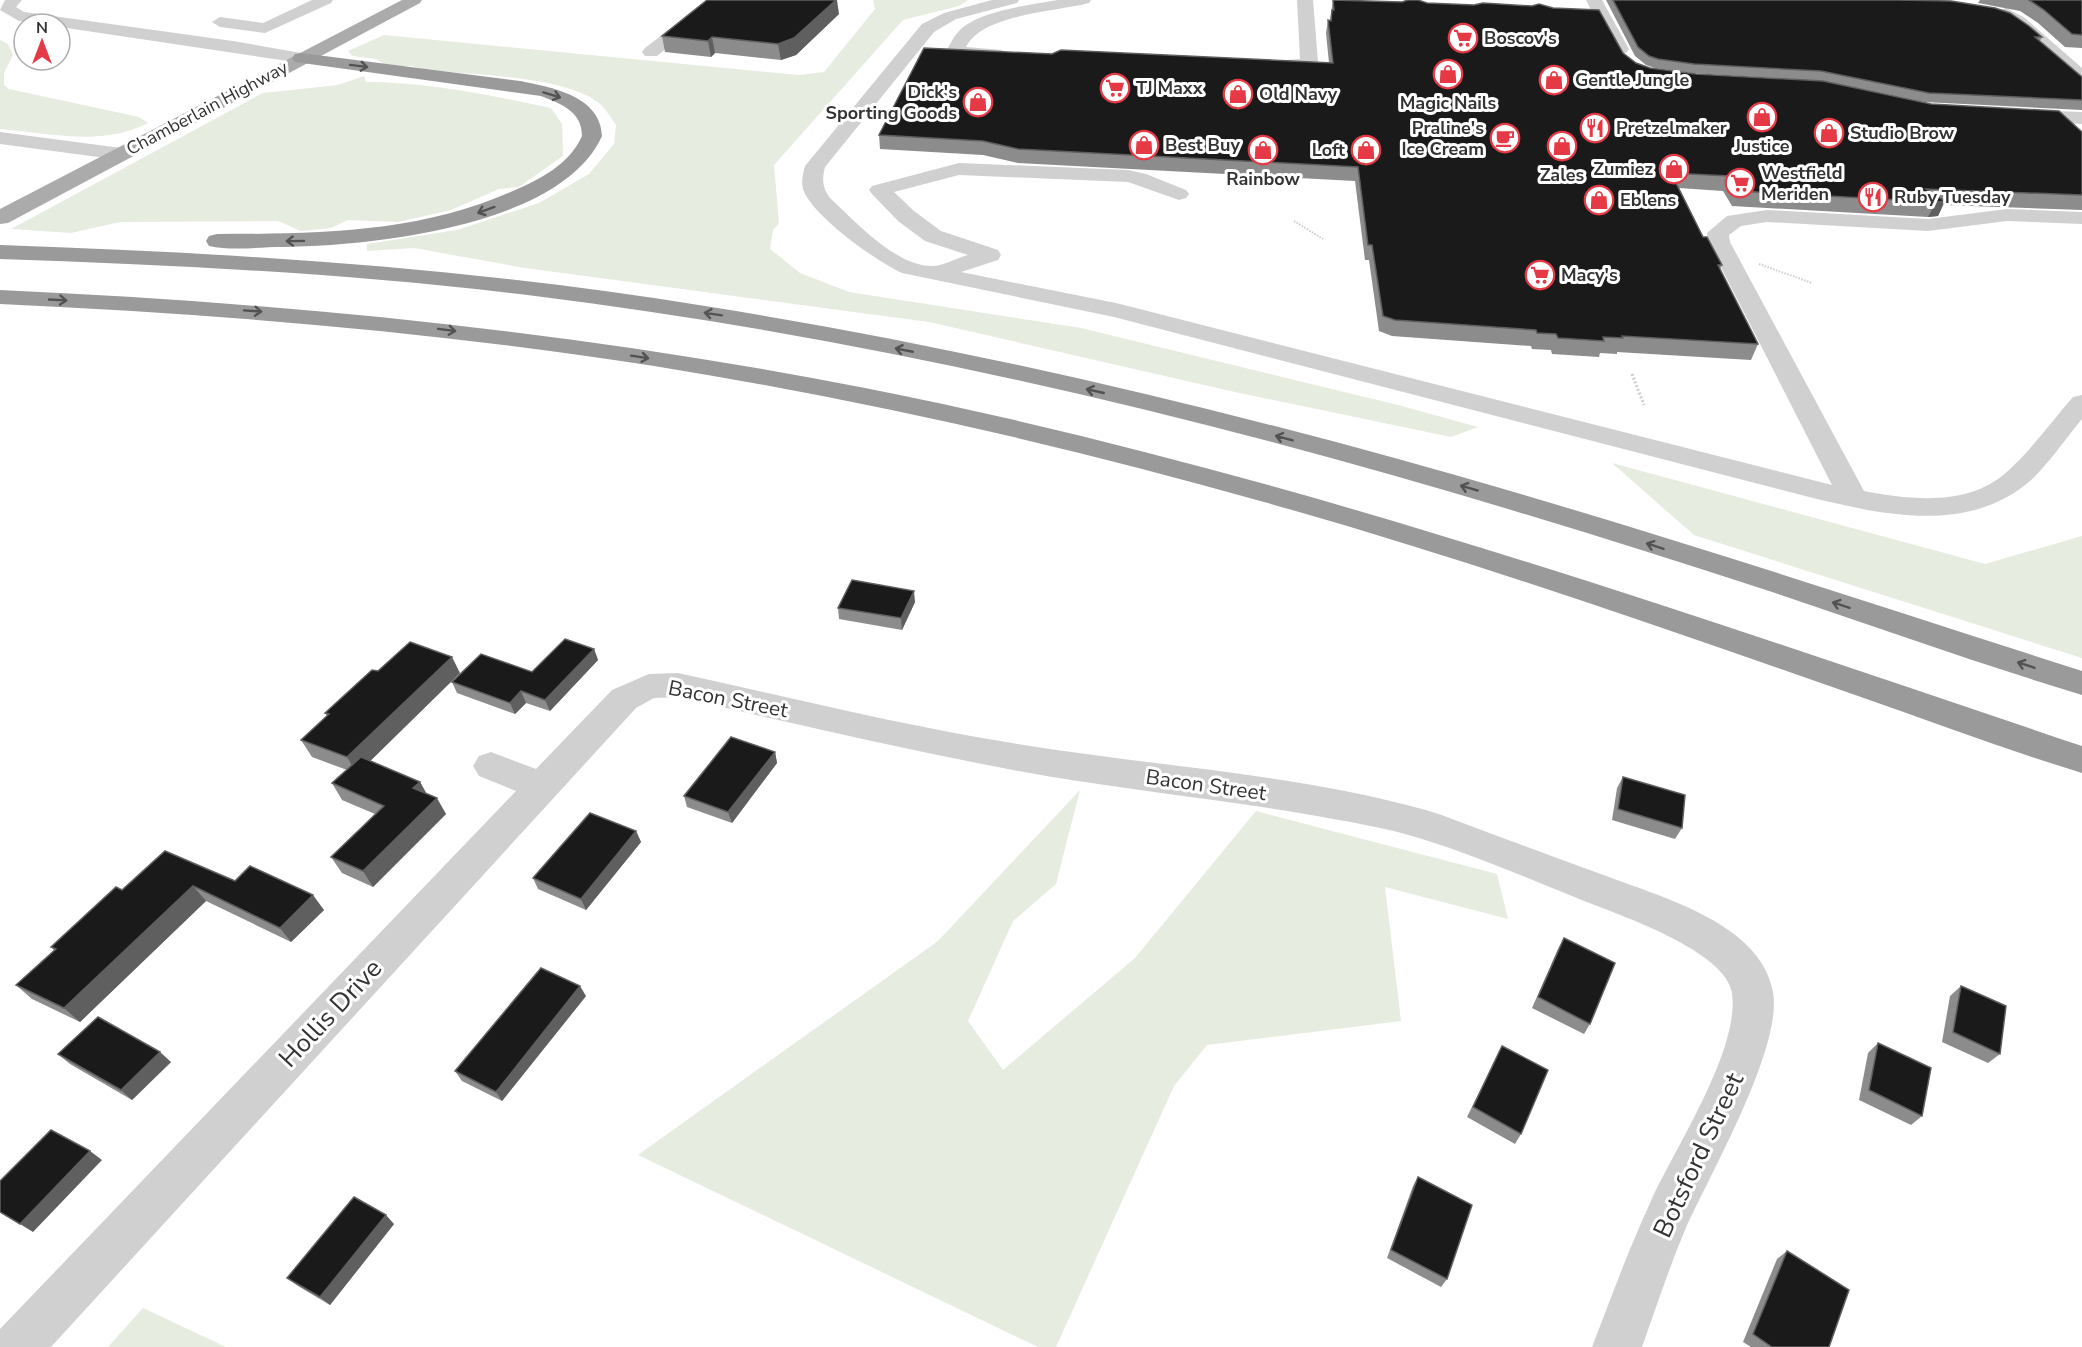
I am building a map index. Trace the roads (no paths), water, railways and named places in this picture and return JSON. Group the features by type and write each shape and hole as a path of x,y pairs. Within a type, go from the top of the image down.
{"highway":[{"path":"0,243 303,240 406,231 469,216 538,188 571,165 588,145 592,136 589,119 578,108 562,98 543,92 302,58"},
{"path":"0,252 271,265 501,286 699,312 934,356 1195,415 1468,488 2082,683"},
{"path":"0,297 243,310 438,329 704,367 909,405 1135,459 1352,518 1692,627 2082,760"}],"main road":[{"name":"Chamberlain Highway","path":"0,218 414,0"}],"street":[{"path":"208,21 266,28 325,0"},
{"path":"651,52 718,0"},
{"path":"1007,0 950,16 927,28 814,166 812,178 814,190 822,202 870,246 888,258 932,274 1116,310 1853,498 1894,505 1934,507 1969,502 1997,493 2017,478 2082,403"},
{"path":"1014,54 955,52 965,34 975,27 990,21 1083,0"},
{"path":"1254,66 1289,67 1309,62 1305,0"},
{"path":"1594,0 1631,66"},
{"path":"8,2 8,8 18,16 302,58"},
{"path":"1987,7 2013,16 2082,78"},
{"path":"2005,115 2082,118"},
{"path":"0,138 121,154"},
{"path":"932,274 990,255 933,236 906,216 879,190 946,172 973,169 1131,177 1179,194"},
{"path":"1853,498 1719,242 1718,233 1735,221 1767,216 1928,225 2007,215 2082,218"},
{"name":"Bacon Street","path":"650,686 678,685 891,733 1012,757 1247,790 1342,806 1426,825 1668,916 1705,936 1737,961"},
{"name":"Hollis Drive","path":"17,1347 540,786 624,699 650,686"},
{"path":"491,766 540,786"},
{"name":"Botsford Street","path":"1617,1347 1666,1219 1740,1063 1754,1022 1753,991 1737,961"}],"place":[{"name":"Boscov's","path":"1463,38"},
{"name":"Magic Nails","path":"1448,74"},
{"name":"Gentle Jungle","path":"1554,80"},
{"name":"TJ Maxx","path":"1115,88"},
{"name":"Old Navy","path":"1238,94"},
{"name":"Dick's Sporting Goods","path":"978,102"},
{"name":"Justice","path":"1762,117"},
{"name":"Pretzelmaker","path":"1595,128"},
{"name":"Studio Brow","path":"1829,133"},
{"name":"Praline's Ice Cream","path":"1505,138"},
{"name":"Best Buy","path":"1144,145"},
{"name":"Zales","path":"1562,146"},
{"name":"Rainbow","path":"1263,150"},
{"name":"Loft","path":"1366,150"},
{"name":"Zumiez","path":"1674,169"},
{"name":"Westfield Meriden","path":"1740,183"},
{"name":"Ruby Tuesday","path":"1873,197"},
{"name":"Eblens","path":"1599,200"},
{"name":"Macy's","path":"1540,275"}]}
